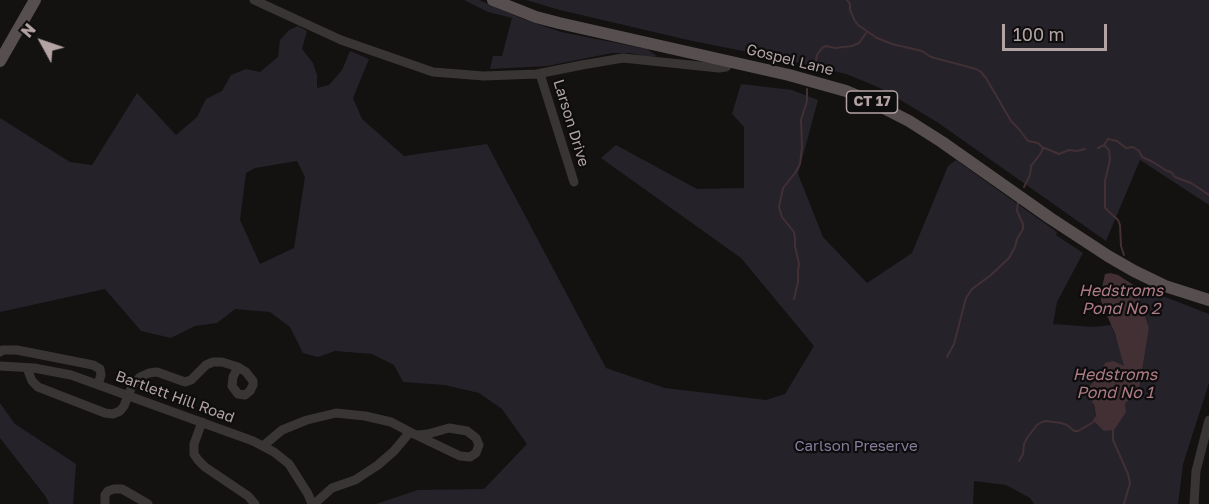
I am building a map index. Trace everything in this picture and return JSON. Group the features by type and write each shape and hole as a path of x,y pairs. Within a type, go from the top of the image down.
{"main road":[{"path":"0,61 35,0"},
{"name":"Gospel Lane","path":"493,0 559,23 833,86 891,111 950,147 1067,230 1134,271 1165,286 1209,300"}],"street":[{"path":"254,0 341,40 433,72 484,76 540,74 622,58 719,68 726,67 731,62"},
{"name":"Larson Drive","path":"540,74 574,182"},
{"path":"0,352 17,350 93,365 100,369 98,384"},
{"path":"27,368 32,381 39,387 105,413 113,414 124,406 132,386 140,377 149,373 157,372 185,382 191,380 206,365 213,362 238,367"},
{"name":"Bartlett Hill Road","path":"0,366 71,375 263,446 289,464 313,504"},
{"path":"263,446 282,430 307,420 336,413 365,416 392,423 413,434 460,456 470,458 476,453 479,445 476,438 467,431 449,428 428,434 413,434 378,465 355,480 332,488 313,504"},
{"path":"1194,504 1196,471 1209,420"},
{"path":"202,422 194,444 194,453 198,460 248,496 255,504"},
{"path":"105,504 105,495 108,491 122,489 148,504"}],"green space":[{"path":"464,0 479,0 561,32 647,49 657,56 612,53 547,66 490,69 493,56 502,56 512,18 488,12"},
{"path":"526,0 1209,0 1209,205 1140,160 1106,241 937,122 882,89 861,80 846,74 688,40"},
{"name":"Carlson Preserve","path":"298,26 307,31 302,49 313,63 317,75 317,88 329,85 342,70 350,51 369,59 353,98 362,119 404,156 487,144 606,368 665,388 766,400 785,394 814,346 741,258 601,158 616,145 697,189 744,188 744,127 732,114 741,84 792,90 818,100 798,174 823,237 867,283 912,253 948,166 956,160 1083,253 1057,302 1053,324 1094,327 1111,325 1125,366 1105,363 1089,387 1096,416 1124,403 1139,390 1149,328 1137,291 1132,284 1209,314 1209,383 1183,464 1178,504 1034,504 1030,498 1006,485 974,481 973,504 376,504 418,490 484,489 527,444 502,409 479,393 445,385 403,382 394,365 372,354 335,351 318,357 303,353 290,327 270,312 235,309 217,323 195,326 171,338 141,331 105,289 0,312 0,118 70,162 92,165 137,93 176,135 197,117 206,99 222,91 231,75 246,69 260,72 278,57 280,40 289,30","holes":["297,161 305,177 294,248 260,264 240,220 246,173 255,168"]},
{"path":"0,403 15,424 76,464 73,504 49,504 0,438"}],"water":[{"path":"1110,273 1132,284 1137,291 1149,328 1139,390 1125,403 1126,412 1114,430 1104,431 1093,420 1096,416 1094,405 1087,395 1089,387 1105,363 1113,361 1124,366 1115,334 1101,301 1105,274"}],"waterway":[{"path":"847,0 858,25 877,38 981,72 1011,121 1028,141 1038,143 1059,154 1069,150 1085,149"},
{"path":"814,71 817,55 822,48 852,46 859,43 866,33"},
{"path":"794,299 799,264 794,232 782,217 779,207 783,188 800,164 801,120 807,101 807,89"},
{"path":"1098,148 1108,139 1117,141 1126,148 1133,147 1142,157 1209,195"},
{"path":"1104,145 1109,150 1110,160 1105,181 1105,208 1118,220 1124,255"},
{"path":"1024,187 1030,175 1031,166 1043,148"},
{"path":"947,357 954,344 966,298 972,289 1009,258 1015,247 1023,229 1017,211 1018,202"},
{"path":"1019,461 1027,438 1042,422 1061,423 1078,431 1097,420"},
{"path":"1113,427 1113,440 1130,483 1124,504"}],"water label":[{"name":"Hedstroms Pond No 2","path":"1121,300"},
{"name":"Hedstroms Pond No 1","path":"1115,384"}]}
